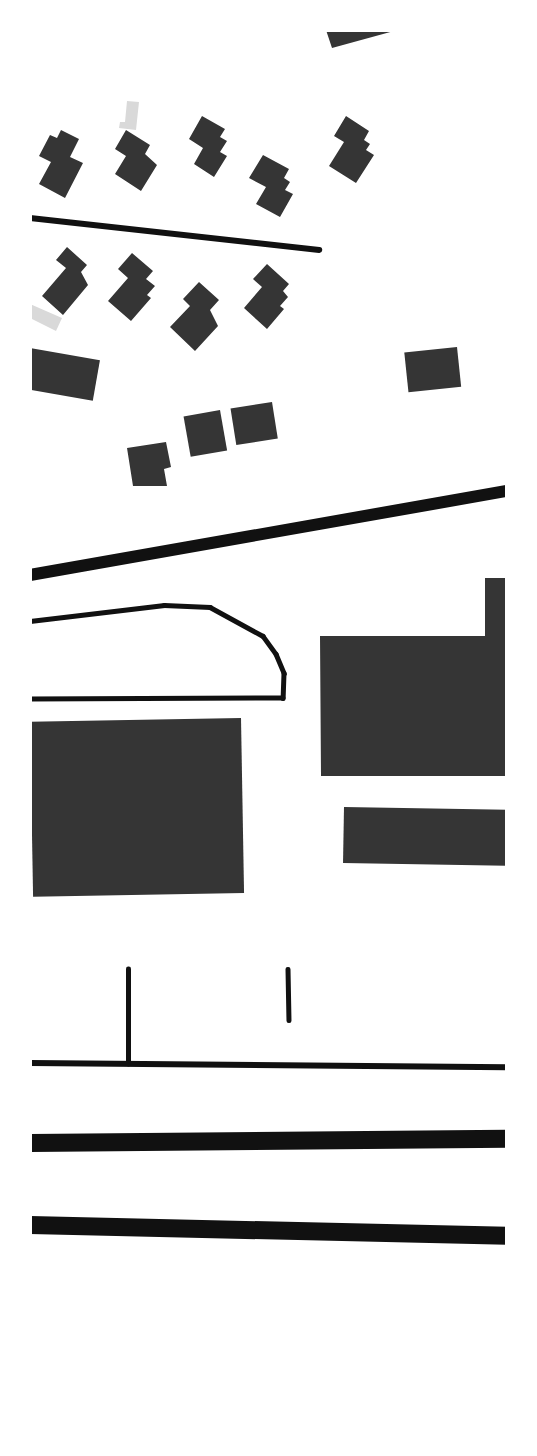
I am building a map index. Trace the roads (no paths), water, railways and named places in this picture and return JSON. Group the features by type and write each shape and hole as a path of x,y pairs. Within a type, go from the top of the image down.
{"highway":[{"path":"30,1143 507,1139"},
{"path":"30,1225 507,1236"}],"main road":[{"path":"30,575 329,525 507,491"}],"street":[{"path":"30,218 319,250"},
{"path":"30,1063 507,1067"}],"lane":[{"path":"30,621 164,605 210,607 249,627 272,648 284,673 284,698 30,699"},
{"path":"128,969 128,1064"},
{"path":"288,969 289,1020"}]}
